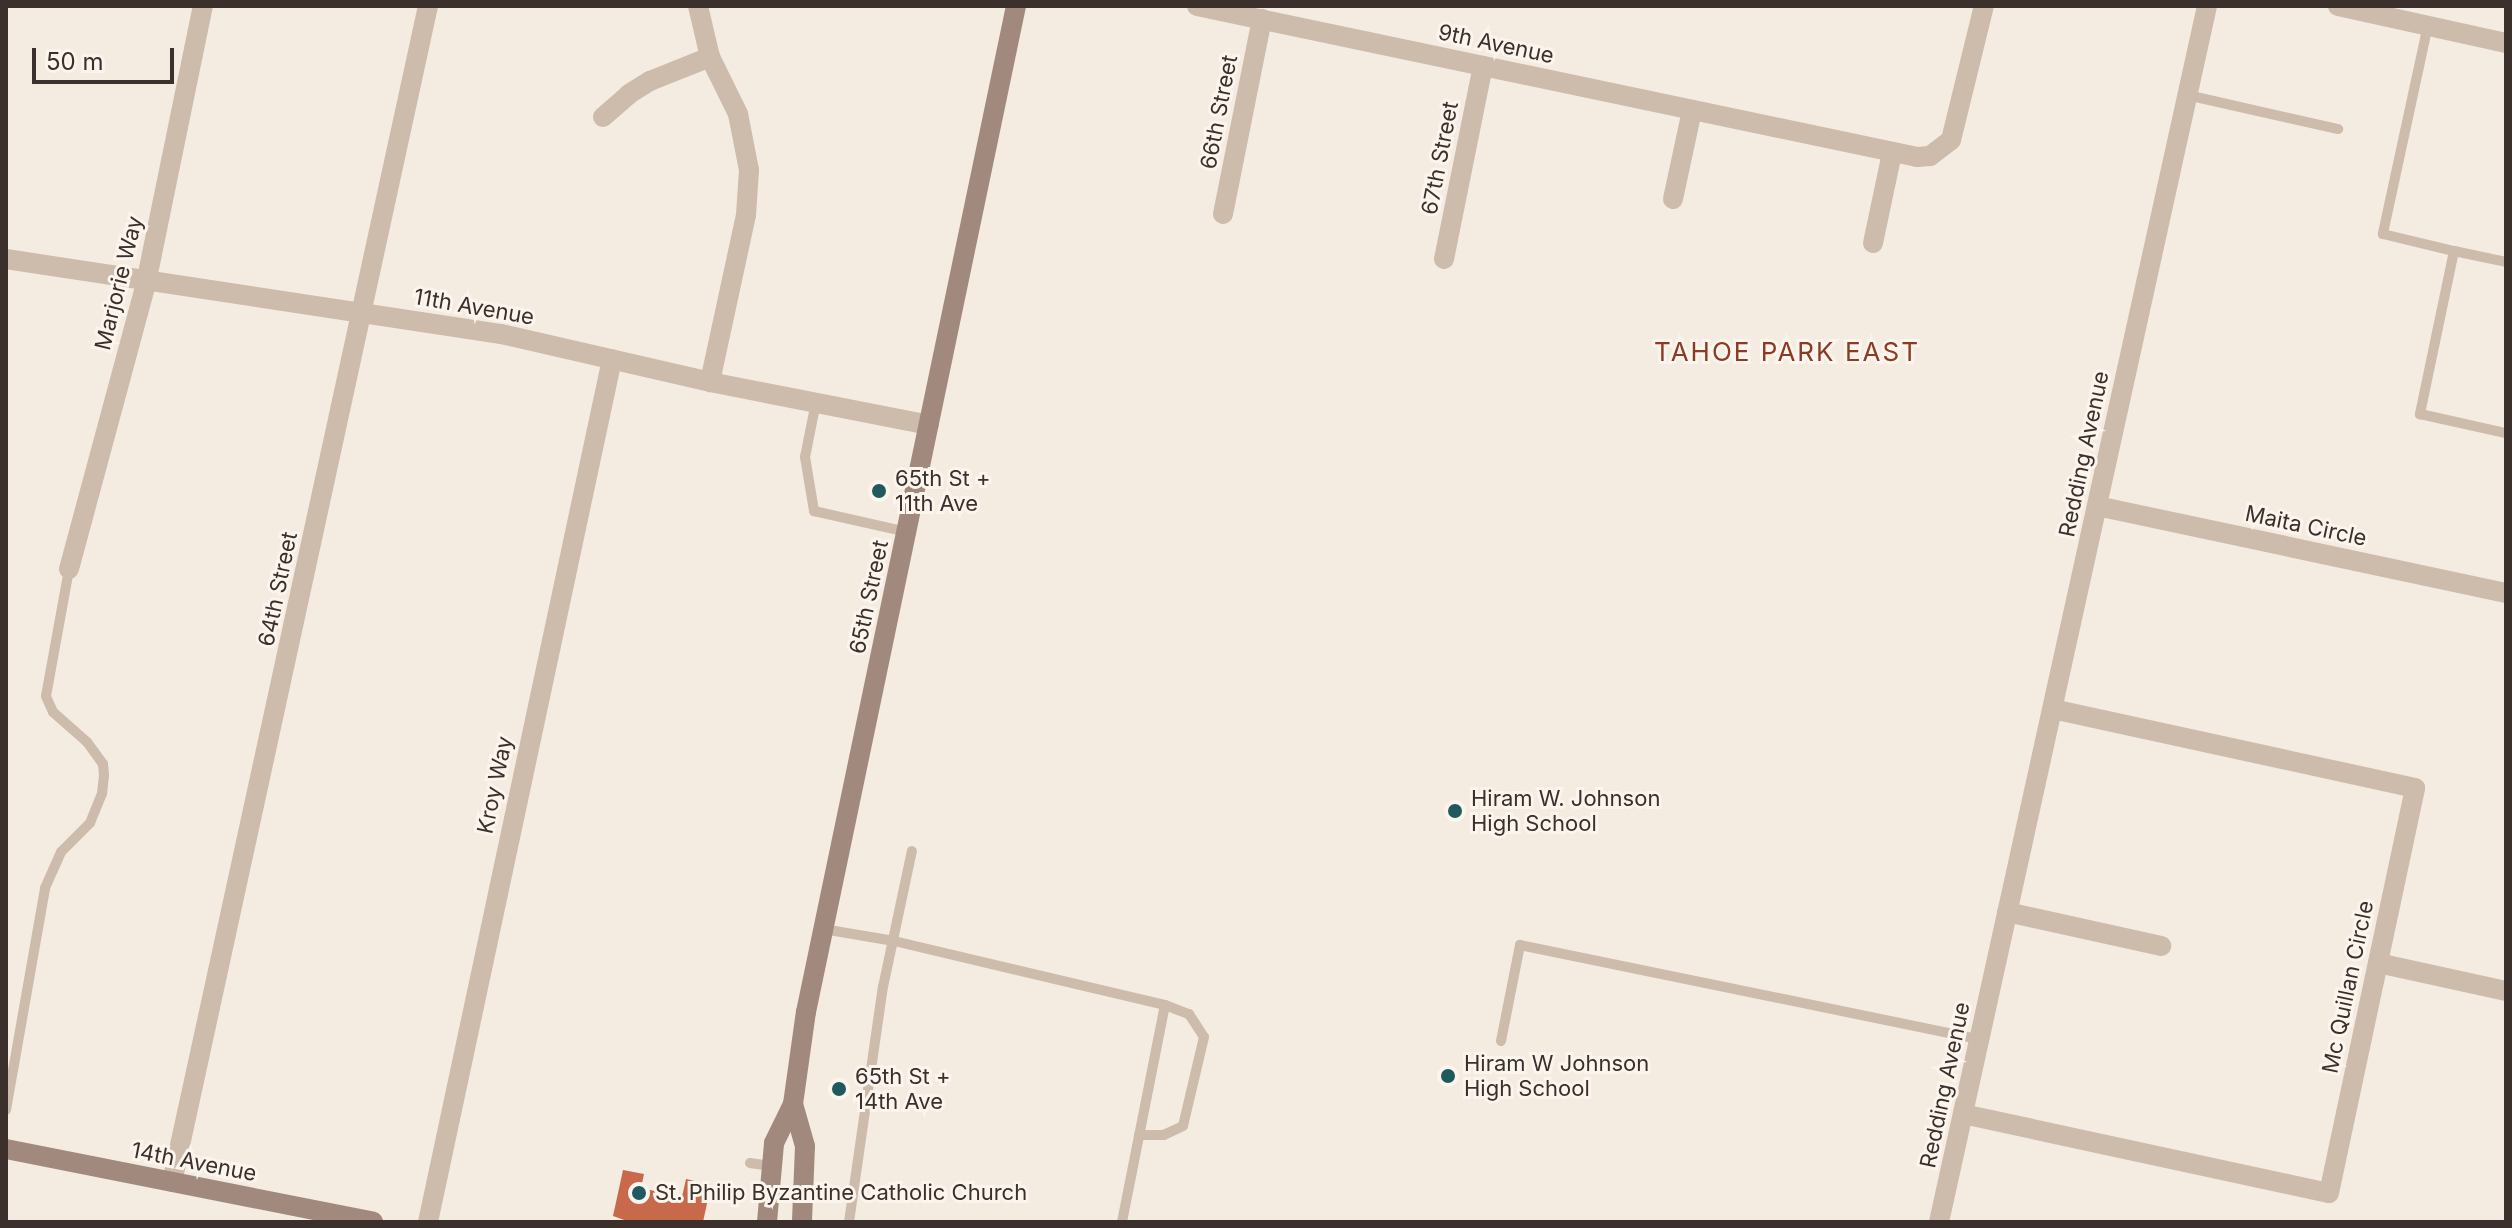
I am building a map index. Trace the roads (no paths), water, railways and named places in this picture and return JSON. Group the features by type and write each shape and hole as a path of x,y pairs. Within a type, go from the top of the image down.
{"main road":[{"name":"65th Street","path":"767,1222 774,1143 793,1104 806,1012 1016,6"},
{"name":"65th Street","path":"793,1104 805,1146 802,1222"},
{"name":"14th Avenue","path":"6,1149 332,1218 373,1222"}],"street":[{"name":"Marjorie Way","path":"69,569 146,283 203,6"},
{"name":"64th Street","path":"172,1182 428,6"},
{"path":"698,6 710,57 738,114 749,170 746,215 710,382"},
{"name":"9th Avenue","path":"1197,6 1892,153 1930,156 1951,140 1958,124 1984,6"},
{"name":"Redding Avenue","path":"1939,1222 2207,6"},
{"path":"2338,6 2506,43"},
{"name":"66th Street","path":"1223,214 1262,19"},
{"path":"603,117 629,94 650,81 710,57"},
{"name":"67th Street","path":"1444,259 1483,66"},
{"path":"1673,199 1692,110"},
{"path":"1873,243 1892,153"},
{"name":"11th Avenue","path":"6,259 146,283 501,334 710,382 817,400 929,425"},
{"name":"Kroy Way","path":"428,1222 612,359"},
{"name":"Maita Circle","path":"2097,506 2506,593"},
{"name":"Mc Quillan Circle","path":"1963,1114 2329,1193 2415,788 2052,709"},
{"path":"2007,912 2161,946"},
{"path":"2378,963 2506,991"}],"lane":[{"path":"2428,25 2383,234 2506,262"},
{"path":"2187,95 2338,129"},
{"path":"2454,251 2420,414 2506,433"},
{"path":"817,400 805,457 814,511 907,532"},
{"path":"6,1110 45,888 61,852 90,823 102,794 103,764 87,742 53,712 46,696 69,569"},
{"path":"849,1222 883,987 912,851"},
{"path":"829,930 894,941 1165,1005 1189,1014 1199,1024 1204,1037 1183,1126 1164,1135 1139,1135"},
{"path":"1501,1041 1520,945 1979,1039"},
{"path":"1122,1222 1165,1005"},
{"path":"750,1163 771,1166"}],"place":[{"name":"65th St + 11th Ave","path":"879,491"},
{"name":"Hiram W. Johnson High School","path":"1455,811"},
{"name":"Hiram W Johnson High School","path":"1448,1076"},
{"name":"65th St + 14th Ave","path":"839,1089"},
{"name":"St. Philip Byzantine Catholic Church","path":"639,1193"}],"district":[{"name":"TAHOE PARK EAST","path":"1787,352"}]}
